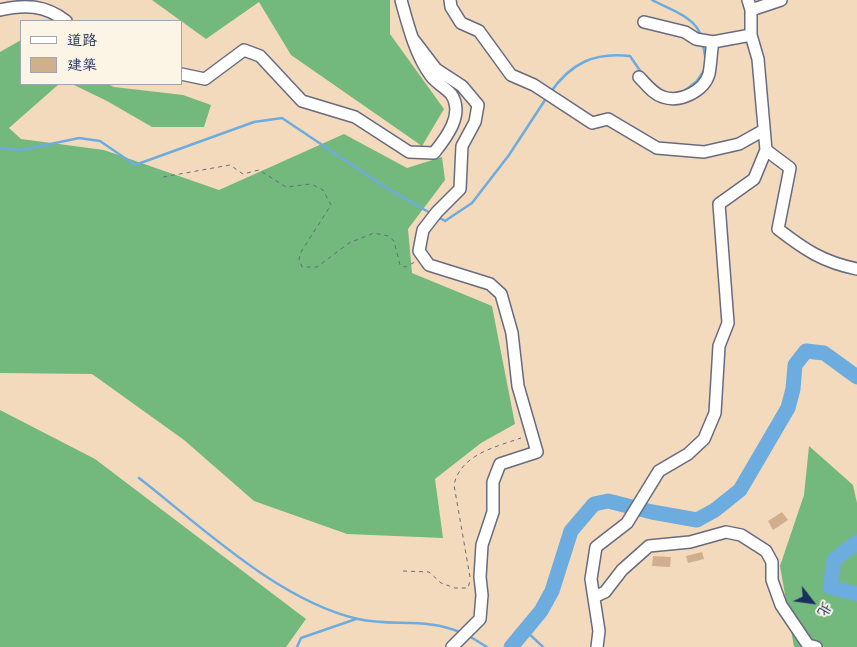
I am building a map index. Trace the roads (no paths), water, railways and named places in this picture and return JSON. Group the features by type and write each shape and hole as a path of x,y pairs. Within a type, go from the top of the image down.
{"street":[{"path":"182,74 204,79 244,50 260,56 302,101 355,117 409,152 434,153 452,130 456,106 451,94 431,77 413,39 400,0"},
{"path":"450,0 451,7 461,23 479,30 511,76 534,85 592,123 608,119 658,148 704,152 739,144 764,130"},
{"path":"597,647 599,631 591,579 596,546 627,523 659,471 688,454 704,439 715,413 720,346 728,323 718,204 754,179 766,150 758,59 752,35 749,5 780,0"},
{"path":"0,10 22,5 39,7 64,20"},
{"path":"644,22 685,32 696,39 713,42 752,35"},
{"path":"413,39 436,69 462,86 478,104 475,122 462,146 460,189 437,212 423,230 419,251 429,265 490,284 501,294 512,333 518,386 537,452 500,464 493,482 493,512 482,545 480,618 452,647"},
{"path":"639,77 654,92 664,97 690,95 698,90 708,76 713,42"},
{"path":"766,150 790,168 778,229 805,250 834,264 857,269"},
{"path":"594,597 605,592 622,570 649,546 690,542 726,532 741,535 766,551 772,562 772,580 781,605 808,645 816,647"}],"waterway":[{"path":"652,0 688,19 694,24 701,37"},
{"path":"703,45 706,61"},
{"path":"550,93 566,74 575,67 594,58 617,55 630,56 643,75"},
{"path":"683,92 697,81 705,69"},
{"path":"436,216 445,221 472,203 509,155 547,97"},
{"path":"0,148 22,150 79,138 100,141 135,165 254,122 282,118 385,187 432,214"},
{"path":"511,647 541,611 552,591 571,531 594,504 608,501 652,512 697,520 715,510 740,490 788,408 793,389 795,365 806,351 824,353 857,377"},
{"path":"139,478 242,560 299,596 328,610 358,619 435,625 462,633"},
{"path":"857,542 834,560 830,587 857,594"},
{"path":"297,647 301,638 356,619"},
{"path":"525,630 543,647"},
{"path":"469,636 487,647"}]}
